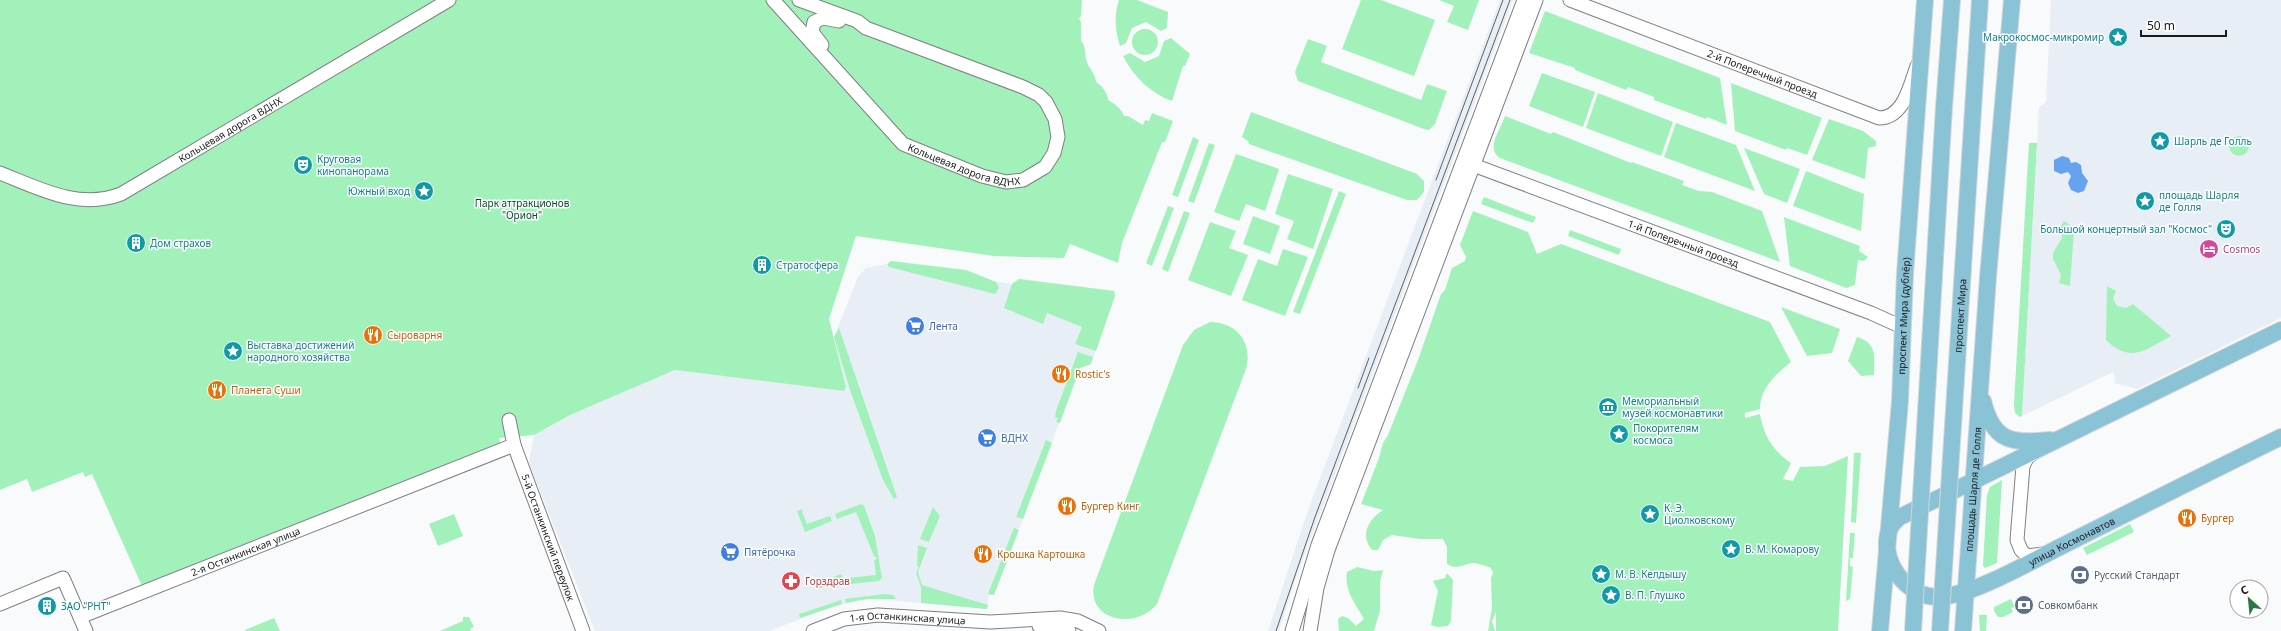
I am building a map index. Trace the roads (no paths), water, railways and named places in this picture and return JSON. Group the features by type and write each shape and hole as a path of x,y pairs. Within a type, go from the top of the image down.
{"main road":[{"name":"проспект Мира (дублёр)","path":"1880,631 1900,401 1902,327 1925,0"},
{"path":"1924,26 1929,0"},
{"path":"1913,631 1944,107 1952,0"},
{"name":"проспект Мира","path":"1940,631 1980,0"},
{"path":"2010,0 2010,18 1980,388 1989,421 1997,433 2013,441 2031,442 2060,440"},
{"path":"1887,537 1890,527 1900,517 2060,440 2281,330"},
{"name":"площадь Шарля де Голля","path":"1966,591 1980,388"},
{"name":"улица Космонавтов","path":"1887,537 1888,552 1893,567 1910,587 1936,597 1966,591 2047,553 2281,437"},
{"path":"1963,631 1966,591"}],"street":[{"name":"Кольцевая дорога ВДНХ","path":"0,173 77,200 100,200 121,194 449,0"},
{"name":"Кольцевая дорога ВДНХ","path":"773,0 831,65 841,72 898,139 914,149 982,176 1006,182 1031,177 1045,167 1050,161 1056,145 1057,128 1051,110 1039,95 1016,84 866,28 857,21 799,0"},
{"path":"1310,631 1317,588 1324,563 1469,164 1524,0"},
{"path":"1294,628 1318,546 1469,164 1536,0"},
{"name":"2-й Поперечный проезд","path":"1570,0 1880,118 1888,118 1896,112 1901,105 1922,55"},
{"path":"841,72 836,62 814,36 812,26 814,22 818,19 829,18 854,27 866,28"},
{"name":"1-й Поперечный проезд","path":"1469,164 1871,313 1902,327"},
{"name":"5-й Останкинский переулок","path":"509,420 514,445 583,631"},
{"name":"2-я Останкинская улица","path":"80,617 514,445"},
{"path":"2033,453 2027,458 2022,466 2017,540 2021,550 2027,556 2047,553"},
{"path":"0,604 63,578 86,631"},
{"name":"1-я Останкинская улица","path":"812,631 844,619 878,615 958,621 1015,622 1060,618 1078,622 1099,631"},
{"path":"1015,622 1058,627 1069,631"}],"water":[{"path":"2062,156 2069,158 2071,163 2076,162 2081,165 2082,173 2088,181 2084,191 2078,193 2071,190 2068,183 2071,176 2068,172 2061,174 2054,171 2054,160"}],"tram line":[{"path":"1436,180 1503,0"},
{"path":"1276,631 1315,517 1510,0"},
{"path":"1358,388 1369,358"}],"place":[{"name":"Макрокосмос-микромир","path":"2118,37"},
{"name":"Шарль де Голль","path":"2160,141"},
{"name":"Круговая кинопанорама","path":"303,165"},
{"name":"Южный вход","path":"424,191"},
{"name":"площадь Шарля де Голля","path":"2145,201"},
{"name":"Большой концертный зал \"Космос\"","path":"2226,229"},
{"name":"Дом страхов","path":"136,243"},
{"name":"Cosmos","path":"2209,249"},
{"name":"Стратосфера","path":"762,265"},
{"name":"Лента","path":"915,326"},
{"name":"Сыроварня","path":"373,335"},
{"name":"Выставка достижений народного хозяйства","path":"233,351"},
{"name":"Rostic's","path":"1061,374"},
{"name":"Планета Суши","path":"217,390"},
{"name":"Мемориальный музей космонавтики","path":"1608,407"},
{"name":"Покорителям космоса","path":"1619,434"},
{"name":"ВДНХ","path":"987,438"},
{"name":"Бургер Кинг","path":"1067,506"},
{"name":"К. Э. Циолковскому","path":"1650,514"},
{"name":"Бургер","path":"2187,518"},
{"name":"В. М. Комарову","path":"1731,549"},
{"name":"Пятёрочка","path":"730,552"},
{"name":"Крошка Картошка","path":"983,554"},
{"name":"М. В. Келдышу","path":"1601,574"},
{"name":"Русский Стандарт","path":"2080,575"},
{"name":"Горздрав","path":"791,581"},
{"name":"В. П. Глушко","path":"1611,595"},
{"name":"Совкомбанк","path":"2024,605"},
{"name":"ЗАО \"РНТ\"","path":"47,606"}],"park label":[{"name":"Парк аттракционов \"Орион\"","path":"522,208"}]}
